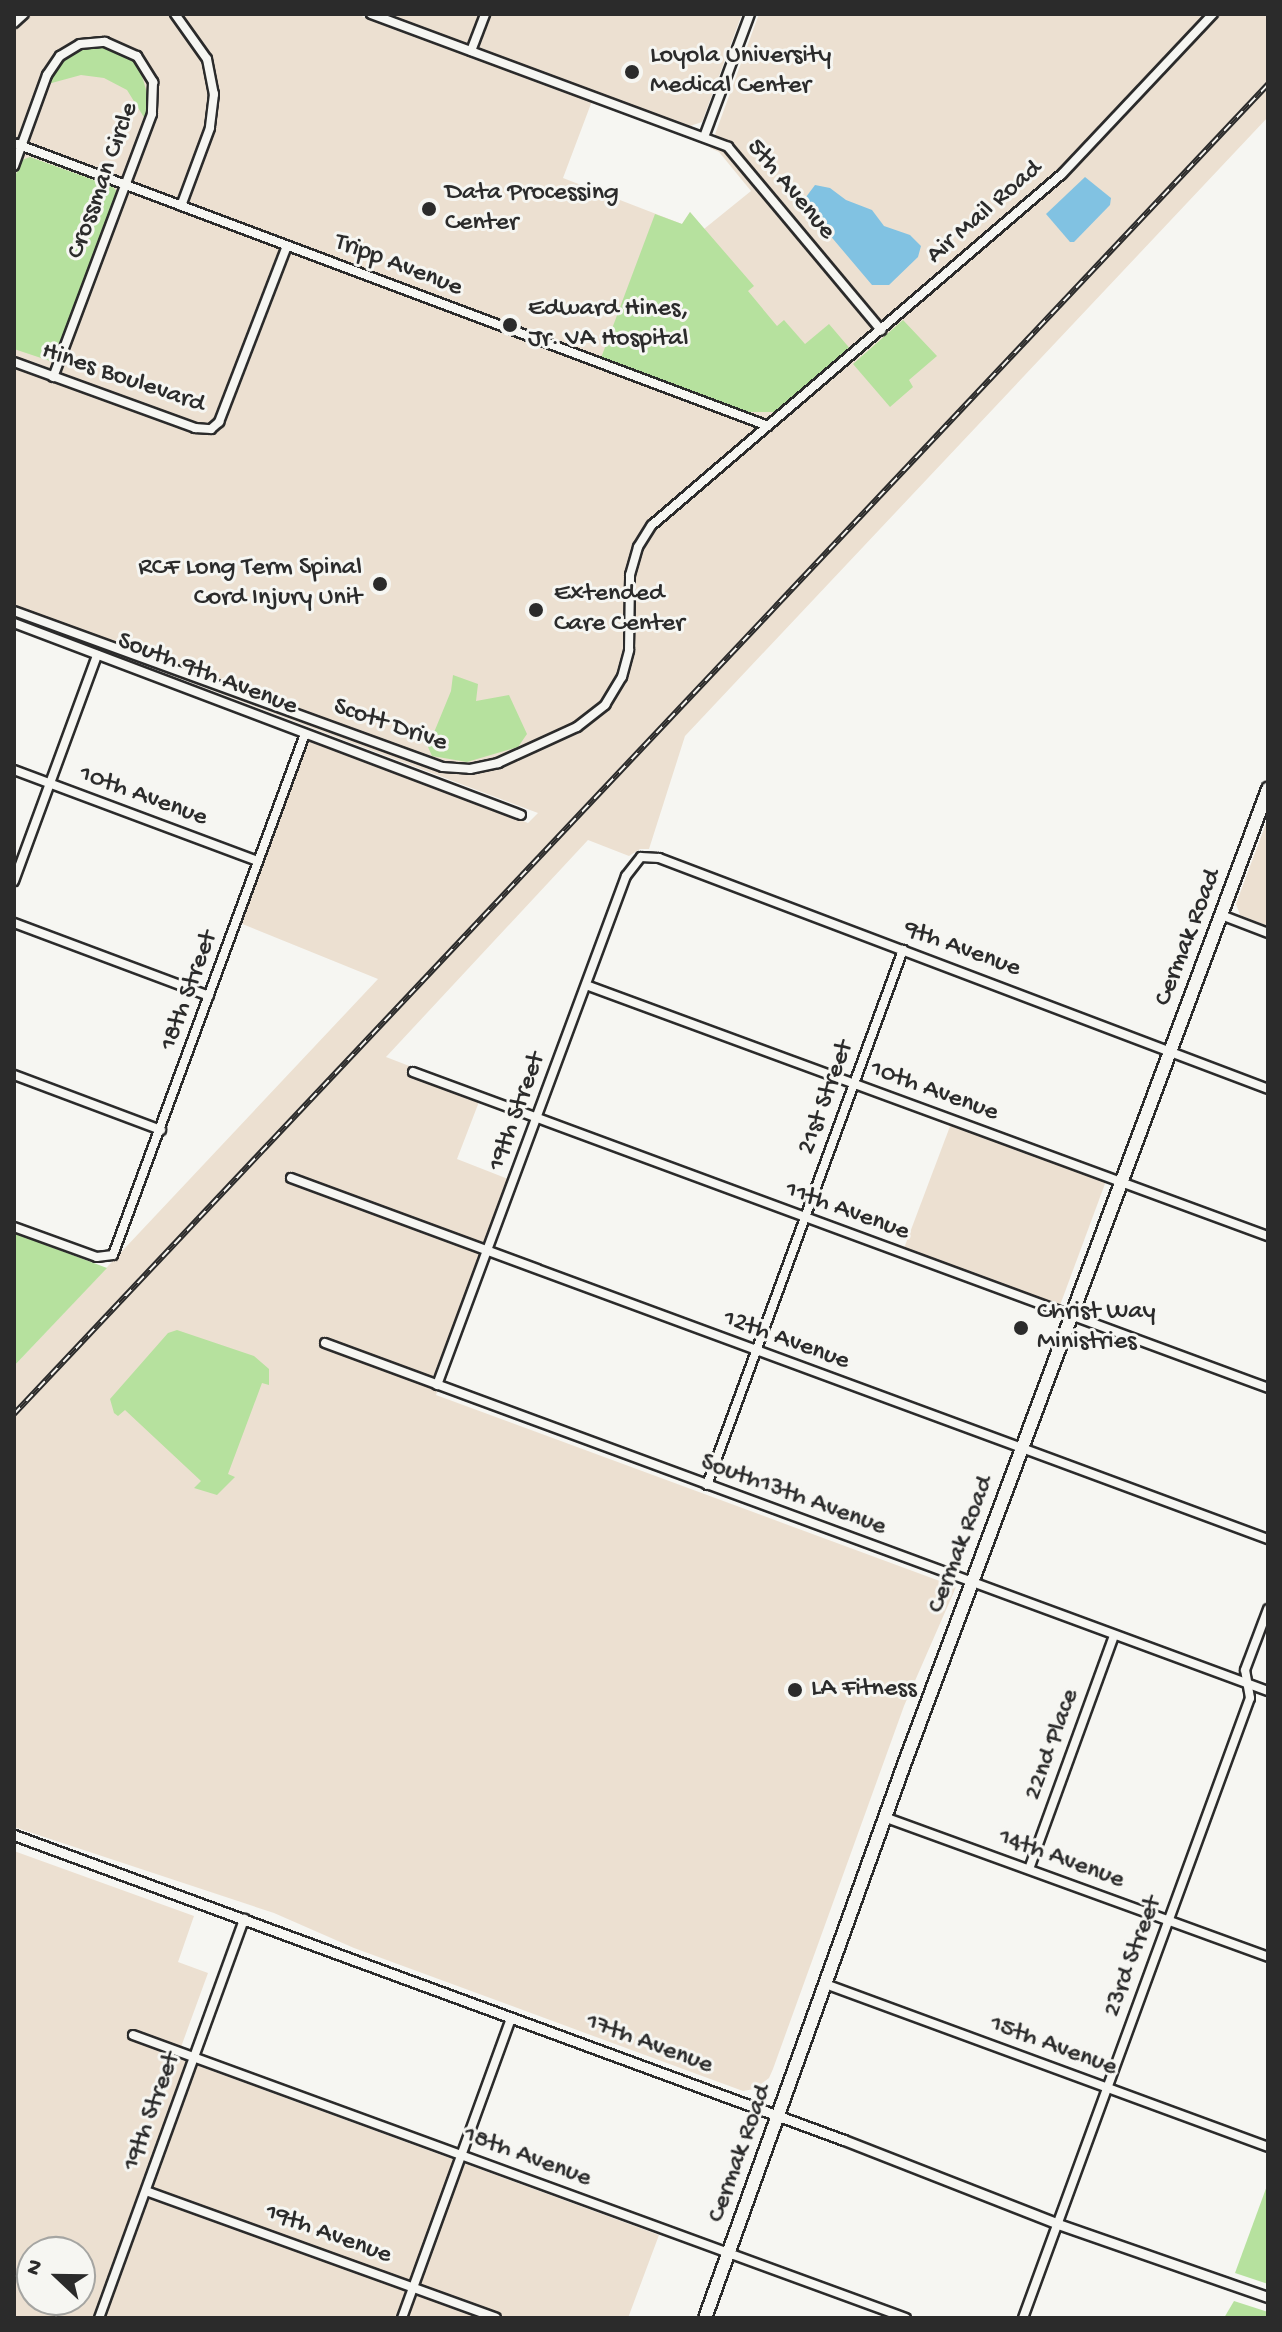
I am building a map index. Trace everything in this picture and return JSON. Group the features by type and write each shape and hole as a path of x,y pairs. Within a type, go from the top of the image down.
{"main road":[{"name":"Cermak Road","path":"705,2318 884,1817 1268,789"}],"street":[{"path":"14,23 24,14"},
{"path":"175,14 207,59 214,94 210,128 181,206"},
{"name":"5th Avenue","path":"371,14 728,147 881,330"},
{"path":"471,51 485,14"},
{"path":"704,137 750,14"},
{"name":"Air Mail Road","path":"768,426 1062,174 1213,14"},
{"name":"Crossman Circle","path":"14,166 18,145 47,75 60,56 80,44 117,44 144,65 154,92 152,114 53,377"},
{"name":"Tripp Avenue","path":"18,145 768,426"},
{"name":"Hines Boulevard","path":"14,362 195,428 211,429 220,421 287,246"},
{"name":"Scott Drive","path":"14,611 427,763 482,768 511,759 577,727 605,705 626,664 630,575 645,533 663,514 768,426"},
{"name":"South 9th Avenue","path":"14,623 521,815"},
{"path":"14,881 97,655"},
{"name":"18th Street","path":"14,1227 108,1258 117,1249 305,734"},
{"name":"10th Avenue","path":"14,770 258,861"},
{"name":"9th Avenue","path":"641,857 659,858 1268,1089"},
{"name":"19th Street","path":"437,1385 626,876 641,857"},
{"path":"1221,915 1268,933"},
{"path":"14,923 209,996"},
{"name":"21st Street","path":"707,1485 903,950"},
{"name":"10th Avenue","path":"586,985 1268,1236"},
{"name":"11th Avenue","path":"413,1072 1268,1388"},
{"path":"14,1075 161,1130"},
{"name":"12th Avenue","path":"291,1178 1268,1539"},
{"name":"South13th Avenue","path":"325,1343 1268,1691"},
{"name":"23rd Street","path":"1023,2318 1250,1698 1245,1670 1268,1609"},
{"name":"22nd Place","path":"1029,1869 1114,1635"},
{"name":"14th Avenue","path":"884,1817 1268,1957"},
{"name":"17th Avenue","path":"14,1835 778,2116 1058,2224 1268,2297"},
{"name":"19th Street","path":"99,2318 244,1919"},
{"name":"15th Avenue","path":"825,1984 1268,2147"},
{"path":"402,2318 511,2018"},
{"name":"18th Avenue","path":"133,2035 906,2318"},
{"name":"19th Avenue","path":"146,2191 496,2318"}],"shaded area":[{"path":"14,14 356,14 592,101 563,178 682,224 690,212 704,229 751,191 719,152 710,148 759,14 1268,14 1268,117 685,736 649,849 640,849 629,856 588,840 386,1057 482,1094 457,1159 516,1182 436,1395 956,1587 904,1706 773,2069 769,2078 754,2089 743,2091 354,1948 274,1913 14,1827 14,1366 378,979 240,923 308,740 528,823 538,813 14,616"},
{"name":"Loyola University Medical Center","path":"385,14 742,14 702,122 690,126"},
{"path":"1268,818 1268,926 1240,915 1236,904"},
{"path":"952,1121 1106,1181 1059,1308 903,1251"},
{"path":"14,1851 194,1916 178,1962 208,1973 177,2058 659,2235 628,2318 14,2318"}],"green space":[{"path":"101,46 130,56 140,69 149,100 145,119 127,90 104,78 81,75 48,84 53,70 71,53 85,47"},
{"path":"30,157 113,187 118,193 53,362 14,349 14,179 22,160"},
{"path":"690,212 754,286 748,291 777,326 784,320 805,344 829,324 852,351 788,406 775,412 748,412 601,358 655,214 682,224"},
{"path":"903,320 937,356 909,380 913,387 890,407 853,364"},
{"path":"453,675 478,684 476,701 509,695 527,734 518,747 467,762 432,756 428,747 451,691"},
{"path":"14,1233 107,1268 14,1366"},
{"path":"177,1330 254,1356 269,1369 269,1385 262,1383 228,1474 235,1477 217,1495 194,1488 201,1481 125,1410 118,1416 114,1413 110,1399 168,1333"},
{"path":"1268,2183 1268,2284 1235,2273"},
{"path":"1234,2301 1268,2312 1268,2318 1224,2318"}],"water":[{"path":"1085,177 1111,198 1110,205 1074,242 1070,242 1046,214"},
{"path":"815,185 830,188 846,200 872,210 884,226 910,235 921,246 918,257 889,285 872,285 806,207 806,197"}],"railway":[{"path":"14,1414 1268,84"}],"place":[{"name":"Loyola University Medical Center","path":"632,72"},
{"name":"Data Processing Center","path":"429,209"},
{"name":"Edward Hines, Jr. VA Hospital","path":"510,325"},
{"name":"RCF Long Term Spinal Cord Injury Unit","path":"380,584"},
{"name":"Extended Care Center","path":"536,610"},
{"name":"Christ Way Ministries","path":"1021,1328"},
{"name":"LA Fitness","path":"795,1690"}]}
